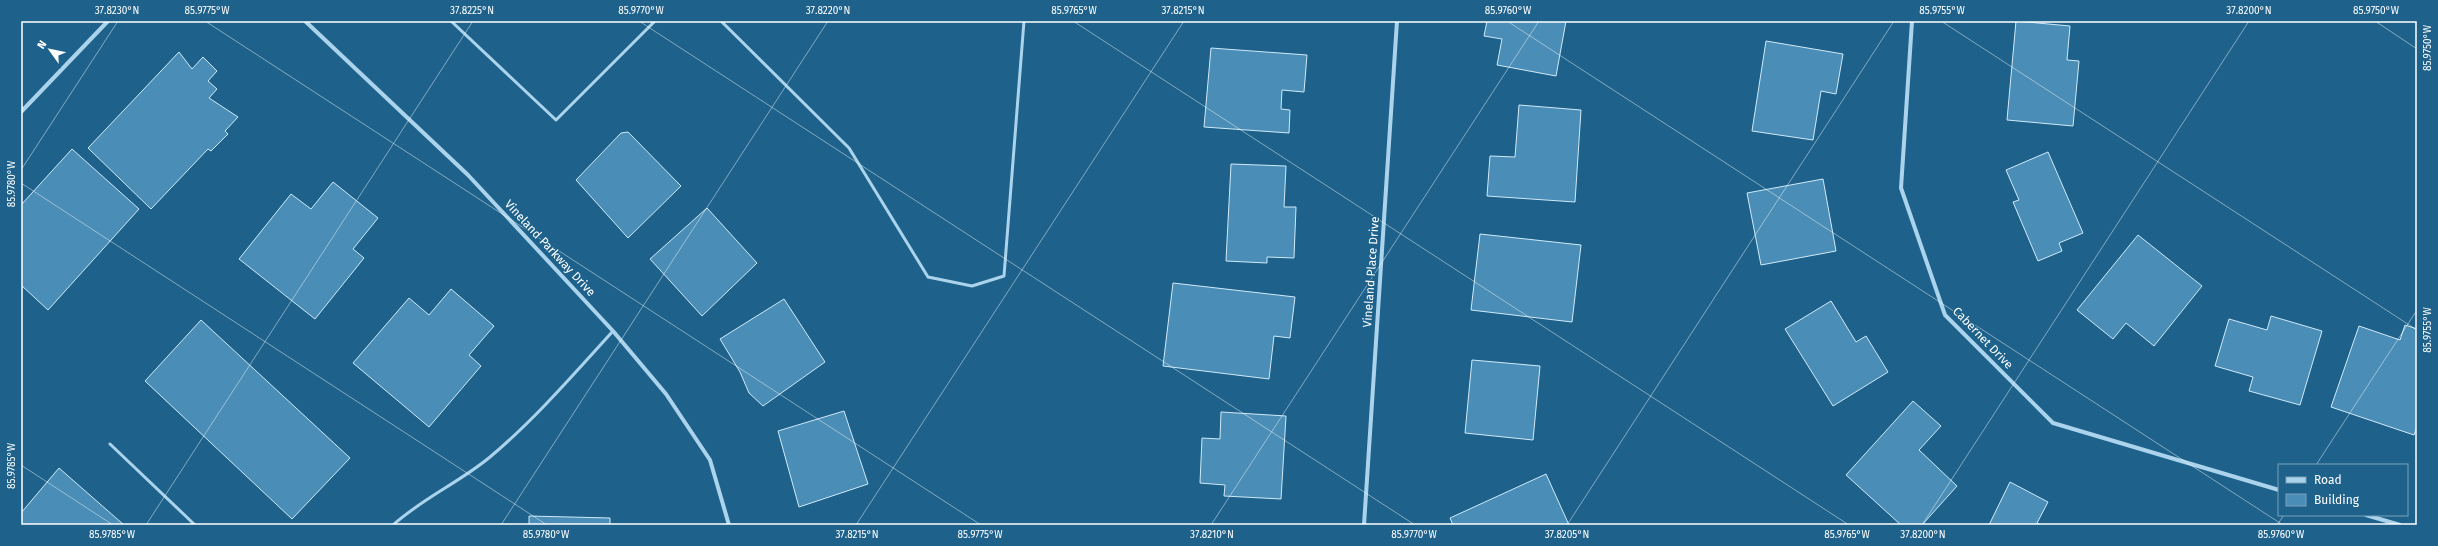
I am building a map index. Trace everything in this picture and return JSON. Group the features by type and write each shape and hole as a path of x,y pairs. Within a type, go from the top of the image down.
{"street":[{"path":"21,112 108,21"},
{"name":"Vineland Parkway Drive","path":"305,21 468,175 613,331 666,394 710,460 729,525"},
{"name":"Vineland Place Drive","path":"1364,525 1397,21"},
{"name":"Cabernet Drive","path":"1912,21 1901,188 1945,315 2053,423 2278,490"},
{"path":"2369,516 2400,525"}],"lane":[{"path":"451,21 556,120 655,21"},
{"path":"721,21 849,148 928,277 972,286 1004,276 1024,21"},
{"path":"393,525 413,508 489,458 555,394 613,331"},
{"path":"110,444 195,525"}],"building":[{"path":"1487,21 1566,21 1556,76 1497,65 1502,39 1484,36"},
{"path":"2016,21 2070,26 2067,60 2079,61 2073,126 2007,120"},
{"path":"1766,41 1843,54 1836,94 1821,91 1813,140 1752,131"},
{"path":"1211,48 1307,55 1304,92 1282,90 1281,109 1290,110 1289,133 1204,127"},
{"path":"179,52 192,69 203,57 217,71 208,81 217,89 209,98 238,117 225,131 228,134 211,151 208,149 151,209 88,148"},
{"path":"1519,105 1581,110 1575,202 1487,196 1490,156 1515,157"},
{"path":"628,132 681,186 628,238 576,180 621,133"},
{"path":"72,149 139,209 48,310 21,285 21,205"},
{"path":"2048,152 2083,233 2059,243 2062,251 2038,261 2013,202 2019,200 2006,170"},
{"path":"1231,164 1286,166 1284,207 1296,207 1294,258 1267,257 1267,263 1226,261"},
{"path":"1823,179 1836,251 1761,265 1747,193"},
{"path":"333,182 378,218 353,249 364,258 315,319 239,259 291,194 311,209"},
{"path":"707,208 757,263 702,316 650,259"},
{"path":"1480,234 1581,245 1572,322 1471,310"},
{"path":"2138,235 2202,286 2154,346 2126,323 2113,339 2077,310"},
{"path":"1173,283 1295,297 1290,338 1274,336 1269,379 1163,366"},
{"path":"451,289 494,326 469,355 481,366 429,427 353,363 409,298 429,315"},
{"path":"784,299 825,362 763,406 749,393 740,372 720,339"},
{"path":"1831,301 1856,342 1866,336 1888,372 1833,406 1785,329"},
{"path":"2271,316 2322,331 2300,405 2249,391 2253,377 2215,366 2229,319 2267,330"},
{"path":"201,320 350,458 292,519 145,381"},
{"path":"2405,325 2417,329 2417,427 2414,435 2331,407 2359,326 2400,340"},
{"path":"1472,360 1540,366 1533,440 1465,433"},
{"path":"1913,401 1941,426 1919,450 1957,486 1922,525 1901,525 1846,475"},
{"path":"844,411 868,484 799,507 778,431"},
{"path":"1221,412 1286,416 1281,499 1224,496 1225,485 1200,483 1202,438 1220,439"},
{"path":"59,468 124,525 21,525 21,513"},
{"path":"1546,474 1569,525 1453,525 1450,518"},
{"path":"2010,482 2048,502 2037,523 2041,525 1989,525"},
{"path":"529,516 610,518 610,525 529,525"}]}
